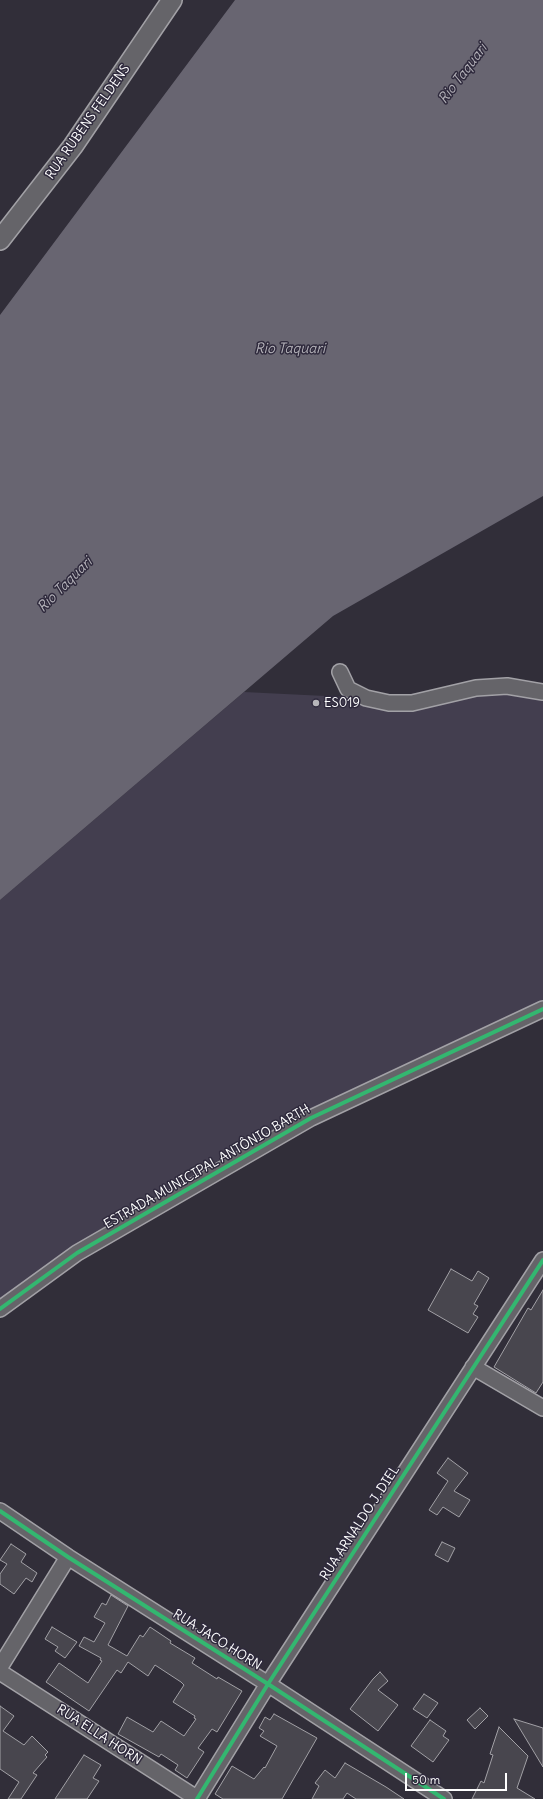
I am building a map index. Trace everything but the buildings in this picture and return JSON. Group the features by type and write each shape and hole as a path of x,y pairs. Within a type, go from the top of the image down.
{"main road":[{"name":"RUA RUBENS FELDENS","path":"0,240 73,146 172,0"}],"street":[{"path":"340,672 348,689 366,698 389,702 412,702 476,688 507,686 543,692"},
{"name":"ESTRADA MUNICIPAL ANTÔNIO BARTH","path":"0,1309 77,1253 311,1118 543,1009"},
{"name":"RUA ARNALDO J. DIEL","path":"197,1799 268,1684 543,1260"},
{"path":"473,1367 543,1408"},
{"name":"RUA JACO HORN","path":"0,1511 68,1557 268,1684 438,1798"},
{"path":"0,1667 68,1557"},
{"name":"RUA ELLA HORN","path":"0,1672 197,1799"}],"shaded area":[{"path":"476,688 543,692 543,1009 311,1118 77,1253 0,1317 0,900 244,692 366,698"}],"water":[{"name":"Rio Taquari","path":"235,0 543,0 543,496 333,616 0,900 0,315"}],"cycle path":[{"path":"0,1309 77,1253 311,1118 543,1009"},
{"path":"197,1799 268,1684 543,1260"},
{"path":"0,1511 68,1557 268,1684 444,1799"}],"place":[{"name":"ES019","path":"316,703"}]}
